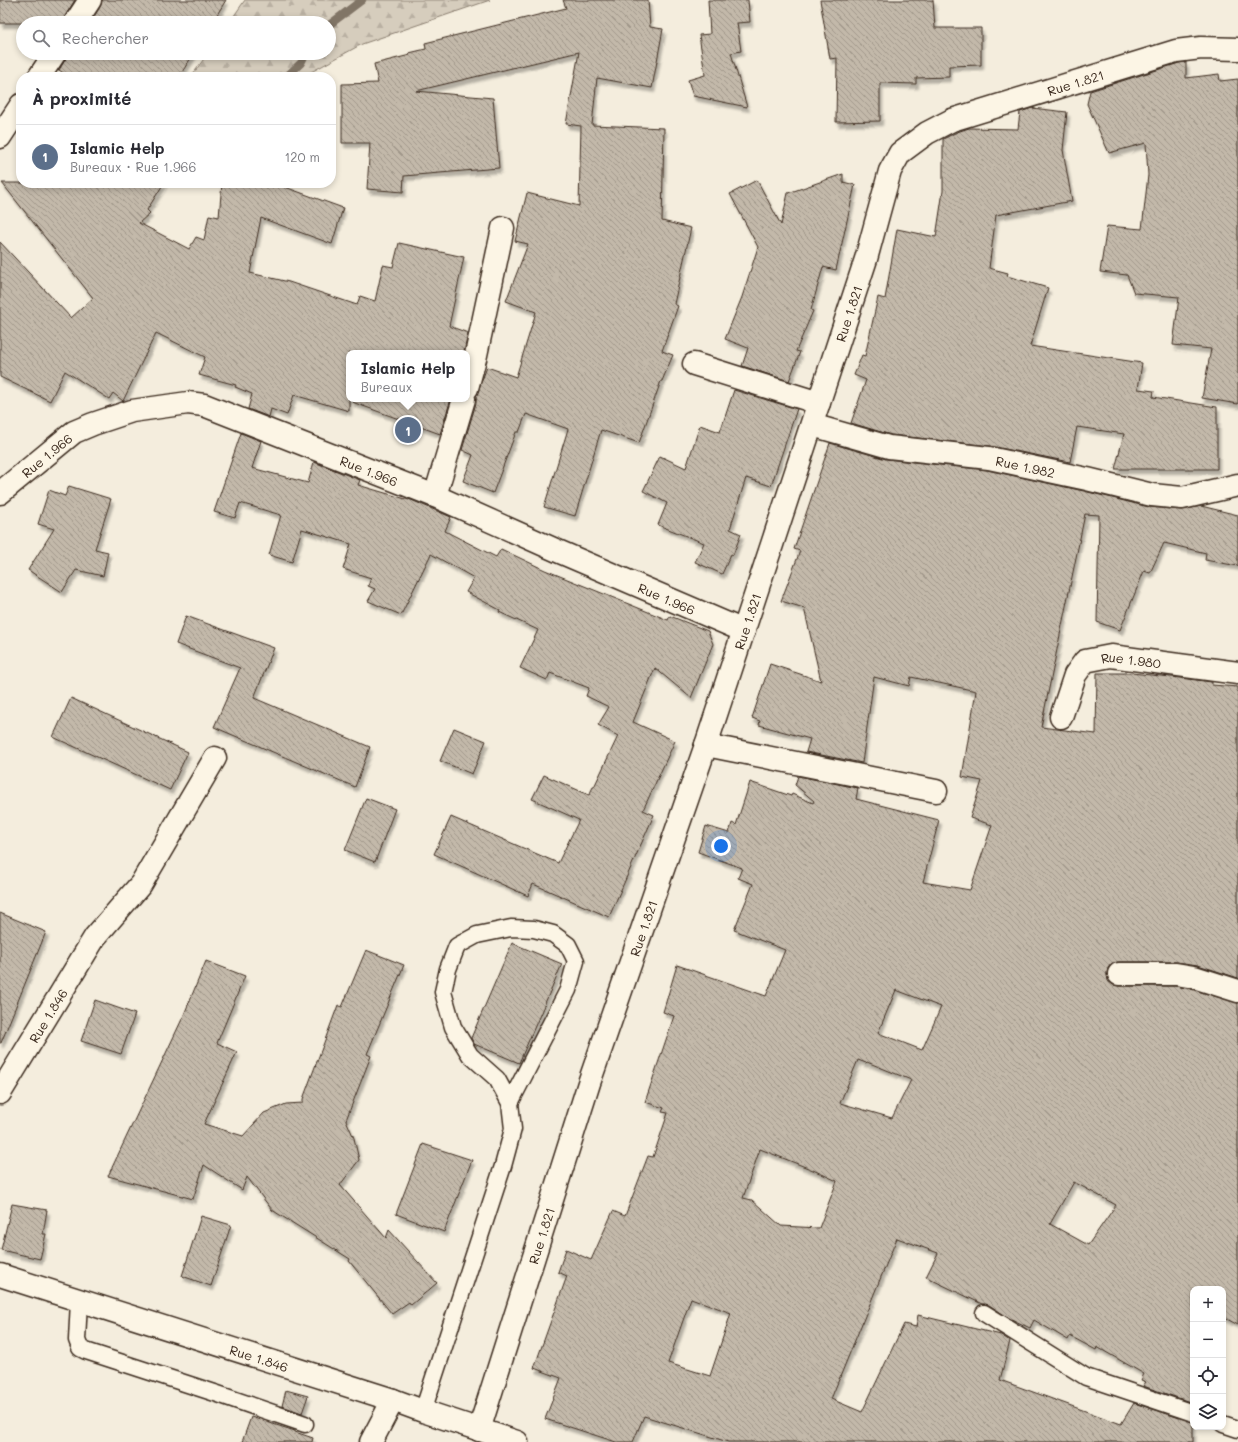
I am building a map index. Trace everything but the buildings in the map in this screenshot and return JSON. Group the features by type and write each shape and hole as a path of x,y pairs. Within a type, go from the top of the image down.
{"street":[{"path":"80,16 90,0"},
{"name":"Rue 1.821","path":"479,1430 590,1083 706,745 812,425 866,259 890,171 900,153 927,133 952,120 1176,51 1201,48 1238,49"},
{"path":"42,72 50,60"},
{"path":"0,137 16,113"},
{"path":"470,377 503,228"},
{"path":"694,364 819,403"},
{"path":"435,496 463,402"},
{"name":"Rue 1.966","path":"0,493 74,432 132,411 188,403 204,405 435,496 560,552 744,631"},
{"name":"Rue 1.982","path":"812,425 889,447 989,458 1087,478 1152,495 1182,498 1238,485"},
{"name":"Rue 1.980","path":"1061,717 1075,675 1085,661 1111,656 1238,673"},
{"path":"706,745 936,791"},
{"name":"Rue 1.846","path":"0,1093 95,937 141,884 215,758"},
{"path":"1119,974 1176,974 1194,977 1238,992"},
{"name":"Rue 1.846","path":"0,1276 393,1400 517,1442"},
{"path":"371,1442 393,1400"}],"lane":[{"path":"423,1411 514,1129 510,1103 497,1079 470,1055 452,1027 443,992 448,969 457,946 477,935 511,928 534,929 553,934 568,945 576,961 568,990 510,1103"},
{"path":"79,1301 77,1340 80,1348 305,1424"},
{"path":"984,1314 1086,1377 1190,1412"},
{"path":"1226,1425 1238,1429"}],"green space":[{"path":"245,0 490,0 362,44 336,58 336,16 234,16"},
{"path":"203,60 333,60 311,72 195,72"}],"waterway":[{"path":"336,20 362,0"},
{"path":"291,72 302,60"}],"place":[{"name":"Islamic Help","path":"408,430"}]}
